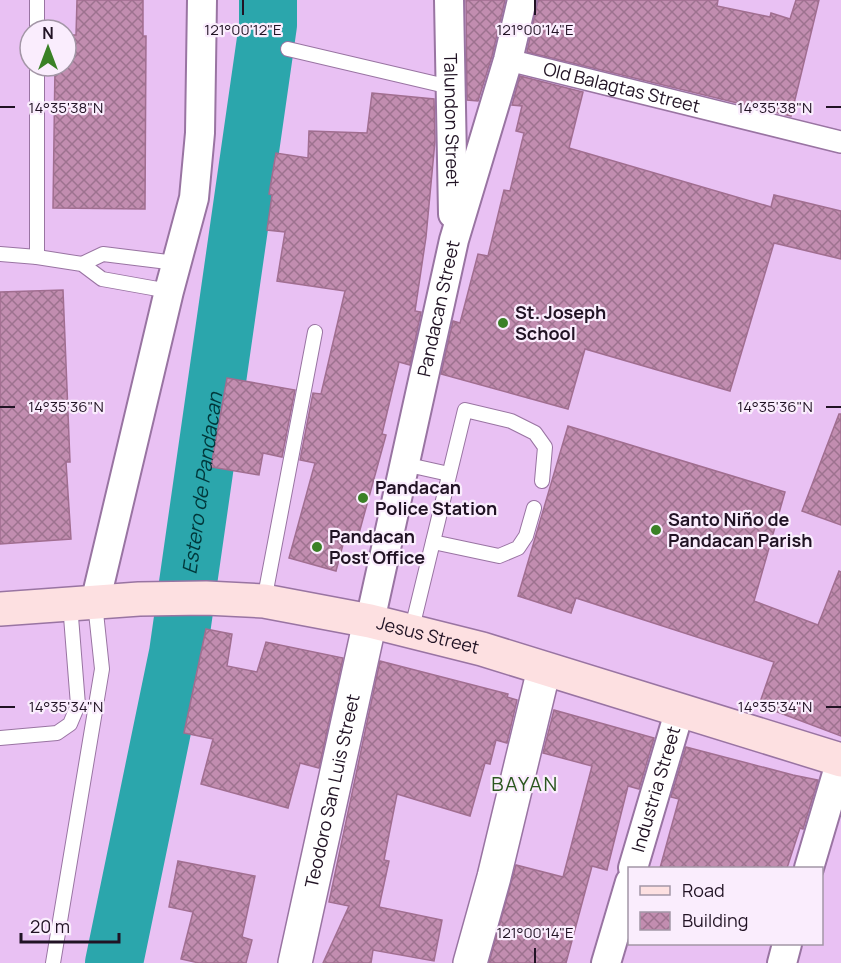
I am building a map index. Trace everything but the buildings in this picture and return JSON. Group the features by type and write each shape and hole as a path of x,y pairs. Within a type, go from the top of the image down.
{"main road":[{"name":"Jesus Street","path":"0,609 139,599 206,598 264,601 370,621 482,649 841,760"}],"street":[{"path":"82,603 194,198 200,133 202,0"},
{"name":"Talundon Street","path":"449,0 454,240"},
{"name":"Pandacan Street","path":"370,621 454,240 508,60 522,0"},
{"name":"Old Balagtas Street","path":"508,60 841,142"},
{"name":"Teodoro San Luis Street","path":"295,963 370,621"},
{"path":"470,963 494,877 544,669"},
{"name":"Industria Street","path":"633,867 680,709"},
{"path":"809,867 841,760"},
{"path":"606,963 628,889"},
{"path":"782,963 788,945"}],"lane":[{"path":"37,0 37,18"},
{"path":"288,48 450,87"},
{"path":"37,78 37,257"},
{"path":"0,254 82,264 102,279 168,291"},
{"path":"82,264 103,254 176,263"},
{"path":"264,601 315,332"},
{"path":"411,632 465,410 511,421 535,433 545,447 542,481"},
{"path":"404,464 448,474"},
{"path":"433,542 499,556 518,548 526,536 534,508"},
{"path":"0,738 57,733 70,724 78,705 82,603"},
{"path":"53,963 102,669 82,603"}],"waterway":[{"name":"Estero de Pandacan","path":"114,963 178,653 268,25 268,0"}],"place":[{"name":"St. Joseph School","path":"503,323"},
{"name":"Pandacan Police Station","path":"363,498"},
{"name":"Santo Niño de Pandacan Parish","path":"656,530"},
{"name":"Pandacan Post Office","path":"317,547"}],"district":[{"name":"BAYAN","path":"525,784"}]}
